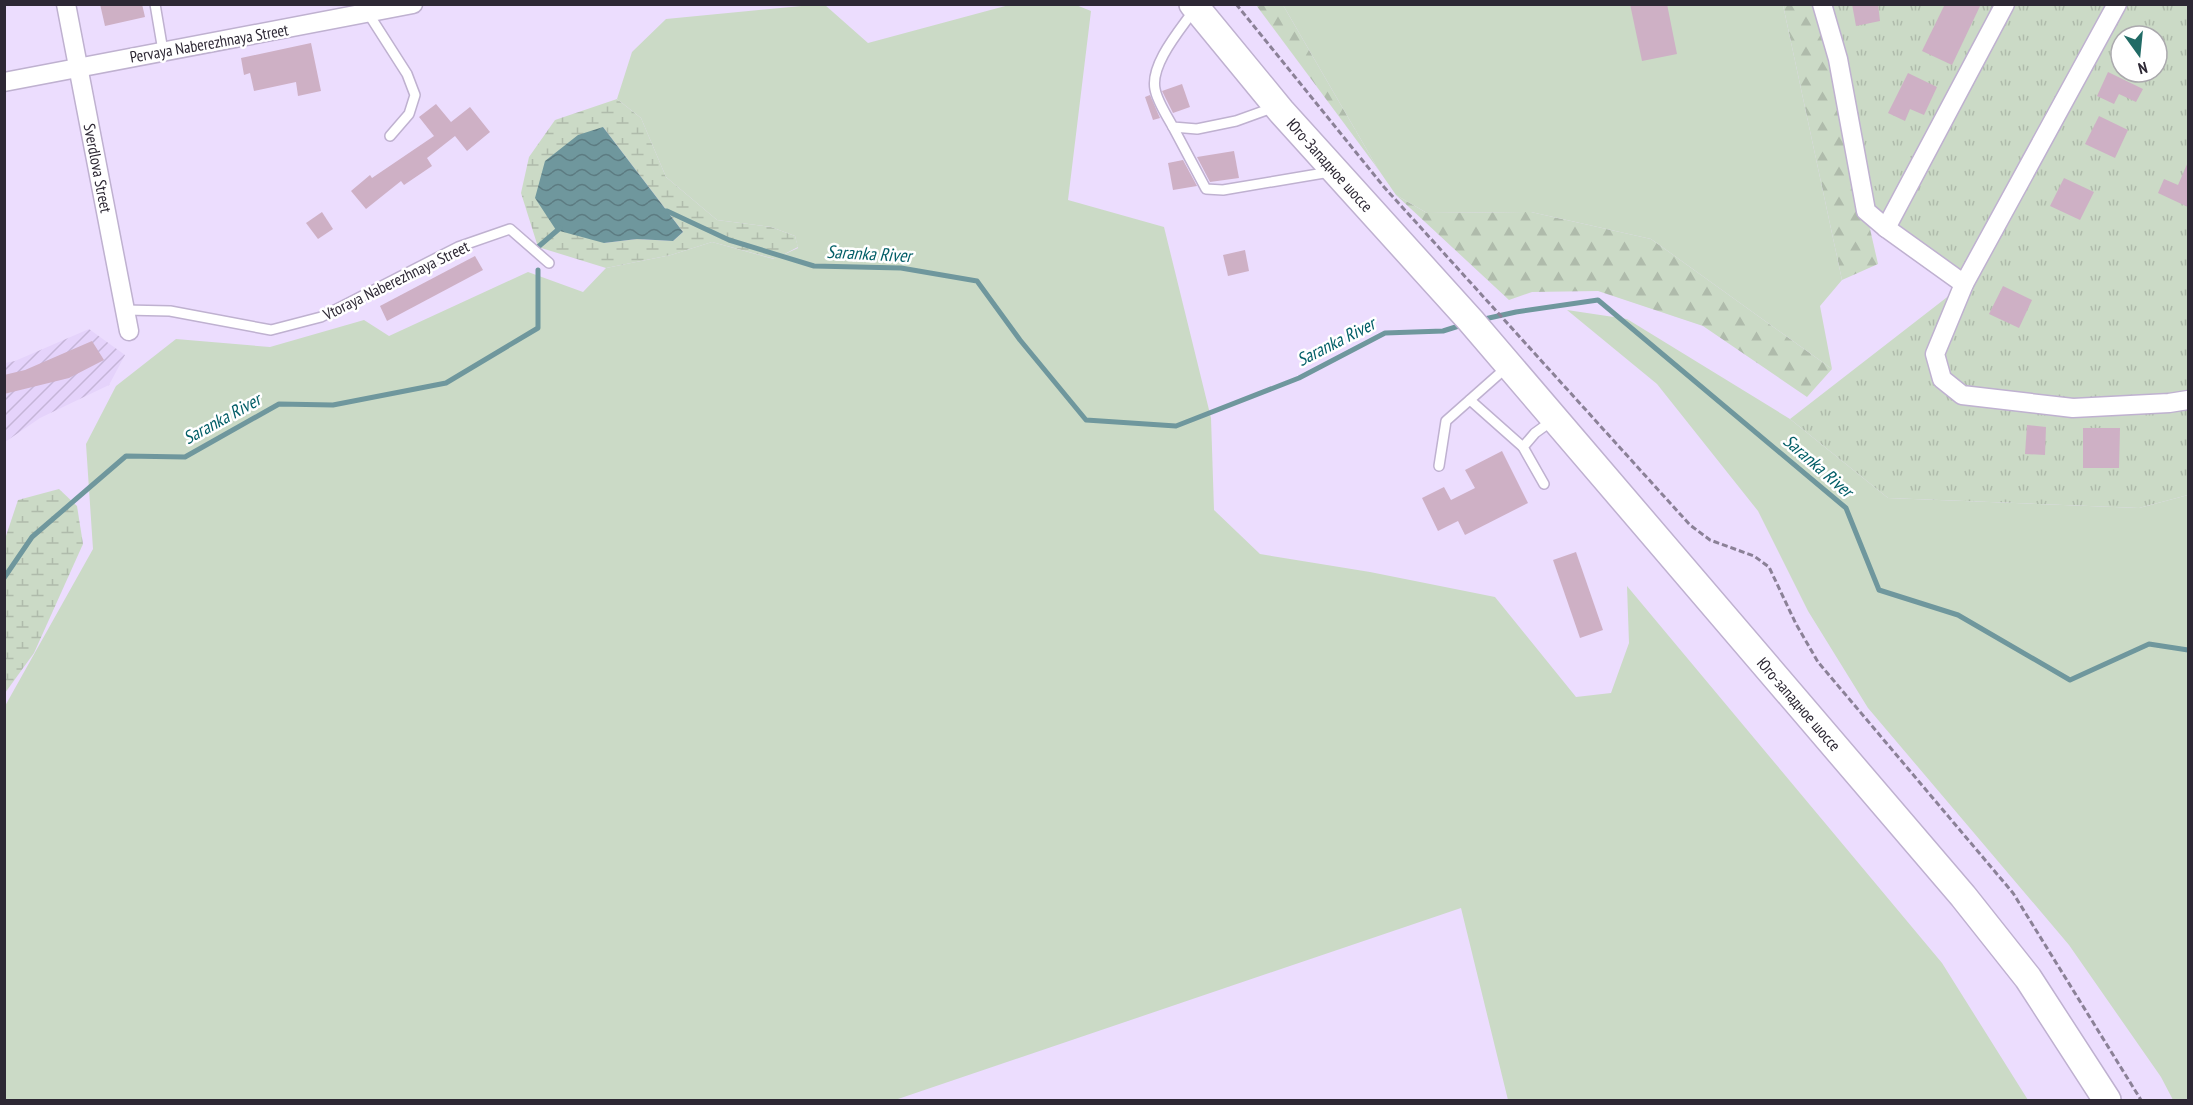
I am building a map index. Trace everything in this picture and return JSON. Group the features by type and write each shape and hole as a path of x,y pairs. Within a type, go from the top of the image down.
{"main road":[{"name":"Юго-Западное шоссе","path":"1194,6 1335,171 1471,321"},
{"name":"Юго-западное шоссе","path":"1471,321 1963,896 2028,978 2107,1101"}],"street":[{"name":"Sverdlova Street","path":"66,4 129,331"},
{"name":"Pervaya Naberezhnaya Street","path":"4,82 413,4"},
{"path":"1822,4 1838,59 1866,211 1964,284"},
{"path":"1886,228 2005,4"},
{"path":"2117,4 1964,284 1935,354 1942,379 1962,395 2073,408 2169,404 2188,400"}],"lane":[{"path":"155,4 163,51"},
{"path":"1194,6 1156,69 1155,89 1206,189 1223,190 1335,171"},
{"path":"368,13 407,74 416,95 409,114 390,136"},
{"path":"1173,127 1197,129 1236,121 1278,106"},
{"name":"Vtoraya Naberezhnaya Street","path":"125,310 170,311 271,330 321,317 458,247 510,230 549,263"},
{"path":"1439,466 1446,422 1509,366"},
{"path":"1470,400 1523,447 1544,484"},
{"path":"1523,447 1535,433 1554,419"}],"path":[{"path":"1236,4 1384,187 1690,525 1710,540 1754,556 1769,567 1796,624 1818,662 2013,893 2141,1101"}],"shaded area":[{"path":"89,329 125,355 109,385 40,418 5,442 5,363 15,361"}],"green space":[{"path":"825,5 868,43 1009,5 1076,5 1091,11 1068,200 1164,227 1211,418 1214,510 1260,554 1370,572 1495,597 1576,697 1611,693 1629,643 1627,586 1942,963 2028,1100 1508,1100 1461,908 895,1100 5,1100 5,706 93,549 86,444 116,386 176,339 270,347 364,320 389,336 528,272 583,292 606,268 671,255 712,242 774,259 798,248 795,236 771,227 717,220 666,177 641,118 617,99 632,52 666,19"},
{"path":"1256,5 1283,5 1378,169"},
{"path":"1283,5 1783,5 1842,280 1820,306 1832,369 1651,239 1531,212 1427,213 1396,195 1378,169"},
{"path":"1783,5 1819,5 1878,264 1842,280"},
{"path":"1822,5 2188,5 2188,495 2139,508 1888,498 1790,419 1964,284 1866,211"},
{"path":"617,99 641,118 666,177 717,220 771,227 795,236 798,247 775,259 712,242 671,255 606,268 538,247 521,193 529,157 555,120","holes":["603,127 683,232 673,241 637,239 604,243"]},
{"path":"1396,195 1427,213 1531,212 1651,239 1832,369 1807,397 1703,326 1598,291 1532,292 1509,300"},
{"path":"1567,310 1627,319 1790,419 1888,498 2139,508 2188,495 2188,1100 2173,1100 2161,1077 2069,945 1868,708 1808,611 1758,511 1657,384"},
{"path":"59,489 77,506 83,544 34,653 5,693 5,539 18,500"}],"water":[{"path":"603,127 683,232 673,241 637,239 604,243 556,230 535,198 545,161 578,135"}],"building":[{"path":"100,4 142,4 145,17 105,26"},
{"path":"1630,4 1667,4 1677,54 1642,61"},
{"path":"1852,4 1878,4 1880,21 1856,26"},
{"path":"1945,4 1981,4 1952,65 1922,51"},
{"path":"311,43 321,91 298,96 296,82 254,91 250,73 244,75 241,58"},
{"path":"2108,72 2109,84 2133,84 2143,89 2136,102 2119,94 2114,104 2097,96"},
{"path":"1908,73 1937,87 1924,115 1910,109 1905,121 1888,113"},
{"path":"1182,84 1190,107 1173,113 1162,91"},
{"path":"1150,95 1160,118 1153,120 1145,97"},
{"path":"436,104 451,122 470,107 490,132 467,151 455,136 427,158 432,166 404,185 401,181 366,209 351,191 370,175 372,178 434,136 419,117"},
{"path":"2099,116 2128,130 2115,158 2085,144"},
{"path":"1234,151 1239,178 1210,182 1197,157"},
{"path":"1183,160 1197,186 1173,190 1168,163"},
{"path":"2188,162 2188,207 2158,193 2164,179 2178,185"},
{"path":"2064,178 2094,192 2080,220 2050,206"},
{"path":"322,212 333,229 318,239 306,223"},
{"path":"1245,250 1249,271 1228,276 1223,255"},
{"path":"475,256 483,270 387,321 380,306"},
{"path":"2003,286 2032,300 2019,328 1989,314"},
{"path":"92,341 104,360 69,378 4,394 4,375 25,370"},
{"path":"2027,425 2046,427 2045,455 2025,454"},
{"path":"2083,428 2120,428 2119,468 2083,468"},
{"path":"1502,451 1528,503 1465,535 1458,521 1438,531 1422,498 1444,487 1451,500 1475,488 1465,470"},
{"path":"1576,552 1603,630 1580,638 1553,560"}],"waterway":[{"name":"Saranka River","path":"660,211 667,211 729,240 814,266 901,268 977,281 1020,340 1086,420 1176,426 1299,378 1385,333 1443,331 1462,325"},
{"name":"Saranka River","path":"538,247 560,228"},
{"name":"Saranka River","path":"4,578 32,537 126,456 185,457 279,404 333,405 446,383 538,328 538,270"},
{"name":"Saranka River","path":"1480,320 1516,312 1598,300 1846,508 1879,590 1958,615 2070,680 2149,644 2188,650"}]}
